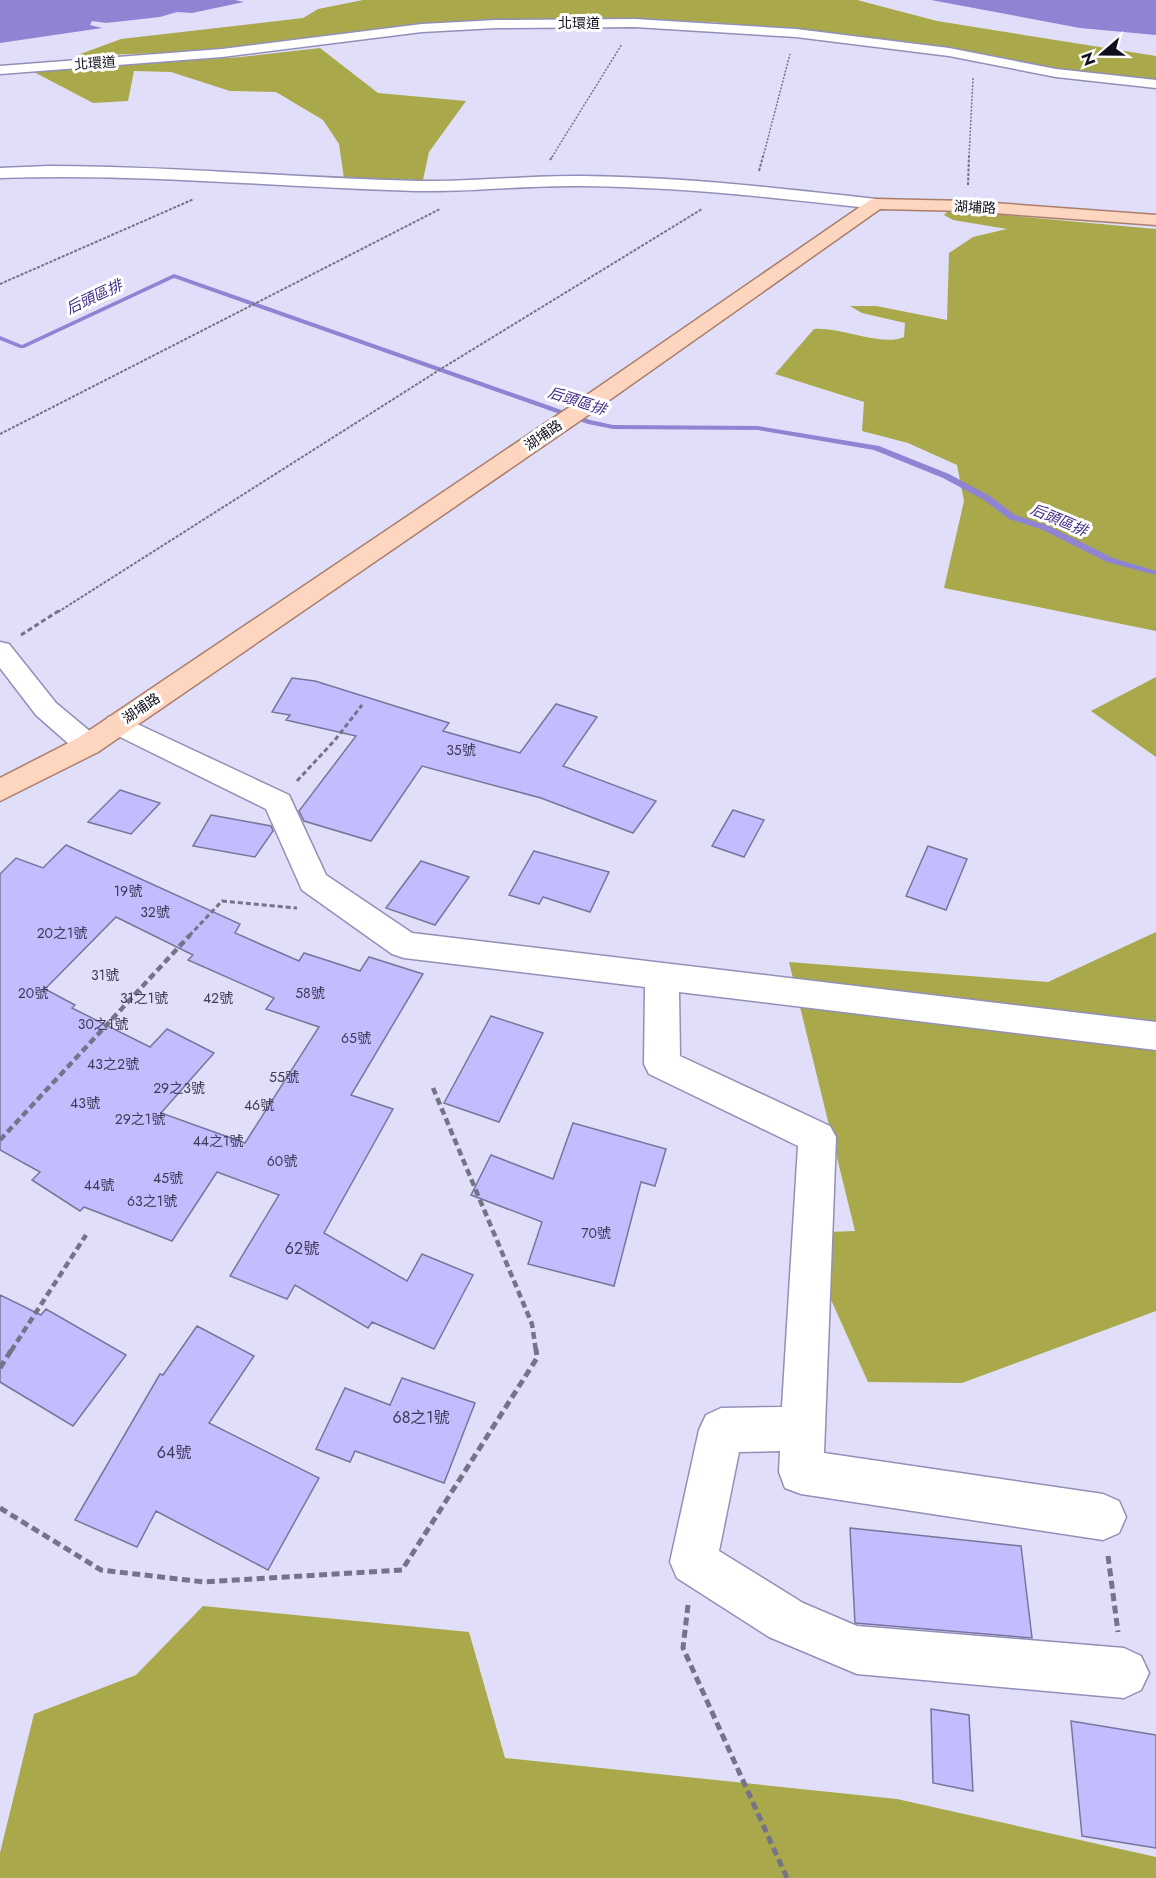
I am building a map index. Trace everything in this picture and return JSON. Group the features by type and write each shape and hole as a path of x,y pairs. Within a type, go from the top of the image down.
{"main road":[{"name":"湖埔路","path":"0,791 88,745 568,418 876,204 967,206 1156,220"}],"street":[{"name":"北環道","path":"0,70 222,53 422,28 496,24 635,23 796,33 949,52 974,59 1056,73 1156,84"},
{"path":"0,173 50,170 249,176 393,185 485,186 537,181 754,189 876,204"},
{"path":"7,644 46,709 88,745"},
{"path":"118,724 278,802 313,882 404,945 1156,1036"},
{"path":"663,976 662,1064 817,1137 801,1473 1103,1517"},
{"path":"803,1429 721,1430 693,1562 786,1620 857,1650 1124,1673"}],"path":[{"path":"537,181 635,23"},
{"path":"754,189 796,33"},
{"path":"967,206 974,59"},
{"path":"0,434 485,186"},
{"path":"7,644 444,368 735,189"},
{"path":"0,284 195,199"},
{"path":"278,802 335,740 362,705"},
{"path":"0,1140 222,901 303,909"},
{"path":"0,1508 101,1570 204,1582 402,1570 537,1358 532,1324 433,1088"},
{"path":"0,1368 86,1235"},
{"path":"1103,1517 1124,1673"},
{"path":"693,1562 684,1648 787,1878"}],"shaded area":[{"path":"0,0 235,0 244,2 192,13 177,12 160,17 106,23 92,21 90,25 102,28 0,43"},
{"path":"363,0 857,0 937,21 1156,56 1156,81 1048,70 942,46 712,22 572,20 445,24 216,51 75,56 121,39 303,18 318,9"},
{"path":"931,0 1156,0 1156,35 1080,28"},
{"path":"320,48 378,93 466,101 429,152 423,180 344,179 339,144 323,120 276,92 230,91 171,72 134,71 128,101 93,103 32,71 241,57"},
{"path":"949,210 1156,229 1156,631 944,588 964,501 957,465 908,443 862,431 864,402 775,374 814,329 884,340 904,337 905,323 862,313 850,306 876,306 947,320 949,253 973,237 1007,229 953,220 944,215"},
{"path":"1156,677 1156,757 1091,711"},
{"path":"1156,932 1156,1311 962,1383 868,1382 801,1233 855,1231 789,962 1048,982"},
{"path":"203,1606 469,1632 505,1758 897,1799 1156,1857 1156,1878 0,1878 0,1853 34,1714 136,1675"}],"building":[{"path":"292,678 315,681 449,723 443,731 520,753 556,704 597,717 563,766 656,801 633,833 541,798 422,766 371,841 304,821 299,811 356,736 286,720 290,715 272,712"},
{"path":"120,790 160,803 131,834 88,822"},
{"path":"733,810 764,820 744,857 712,846"},
{"path":"211,815 271,826 273,831 255,857 193,846"},
{"path":"66,845 240,924 235,933 299,961 304,953 360,971 369,957 423,974 351,1095 393,1109 324,1233 407,1281 422,1254 473,1275 434,1349 372,1322 368,1328 295,1285 287,1299 230,1276 279,1195 217,1172 172,1241 84,1207 80,1211 32,1180 40,1172 0,1150 0,874 16,858 43,868","holes":["116,917 193,955 188,960 274,998 266,1009 319,1027 245,1143 161,1113 214,1053 167,1029 150,1047 72,1008 75,1005 45,989"]},
{"path":"928,846 967,859 946,910 906,896"},
{"path":"534,851 609,872 590,912 543,897 539,904 509,895"},
{"path":"421,861 469,877 435,925 386,908"},
{"path":"491,1016 543,1033 499,1122 444,1103"},
{"path":"573,1123 666,1149 655,1186 641,1182 614,1286 528,1264 542,1222 471,1195 491,1155 553,1179"},
{"path":"0,1295 41,1315 46,1309 126,1355 73,1426 0,1382"},
{"path":"197,1326 254,1356 209,1423 319,1478 268,1570 156,1511 137,1547 75,1520 160,1374 163,1375"},
{"path":"402,1378 475,1403 444,1483 355,1451 350,1462 316,1449 345,1388 390,1405"},
{"path":"850,1528 1021,1546 1032,1638 855,1623"},
{"path":"931,1709 969,1715 973,1791 933,1783"},
{"path":"1071,1721 1156,1735 1156,1848 1082,1836"}],"waterway":[{"name":"后頭區排","path":"0,338 22,347 174,276 588,422 613,427 758,428 876,448 946,476 987,498 1012,517 1046,528 1110,560 1156,573"}]}
